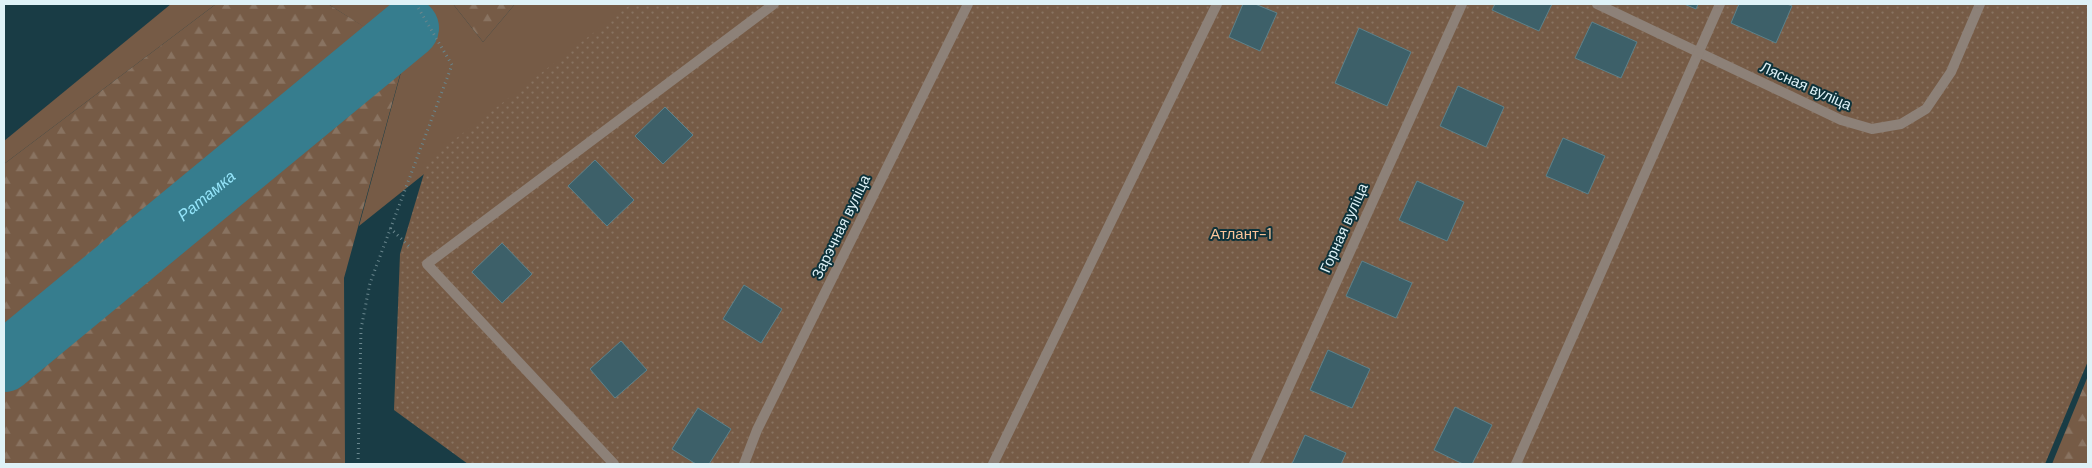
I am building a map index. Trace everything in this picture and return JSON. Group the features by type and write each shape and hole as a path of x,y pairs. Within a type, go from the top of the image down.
{"lane":[{"path":"614,464 427,264 774,4"},
{"name":"Зарэчная вуліца","path":"744,464 757,430 968,4"},
{"path":"993,464 1218,4"},
{"name":"Горная вуліца","path":"1254,464 1462,4"},
{"name":"Лясная вуліца","path":"1597,4 1841,120 1872,129 1900,124 1926,109 1951,72 1980,4"},
{"path":"1516,464 1720,4"}],"path":[{"path":"358,464 360,329 370,284 452,65 416,4"},
{"path":"390,228 427,264"}],"green space":[{"path":"171,4 216,4 4,164 4,141"},
{"path":"216,4 328,4 406,53 344,278 345,464 4,464 4,164"},
{"path":"328,4 453,4 483,42 515,4 637,4 359,226 406,54"},
{"path":"453,4 515,4 483,42"},
{"name":"Атлант-1","path":"631,4 2088,4 2088,361 2045,464 468,464 394,410 400,254 428,160"},
{"path":"2088,376 2088,464 2052,464"}],"building":[{"path":"1243,4 1255,4 1277,13 1260,51 1229,37"},
{"path":"1495,4 1552,4 1539,31 1492,10"},
{"path":"1684,4 1698,4 1696,9"},
{"path":"1739,4 1787,4 1792,6 1776,43 1731,23"},
{"path":"1592,22 1637,42 1621,78 1575,58"},
{"path":"1359,28 1411,52 1387,106 1335,83"},
{"path":"1458,86 1504,107 1486,147 1440,126"},
{"path":"665,107 693,135 663,164 635,136"},
{"path":"1563,138 1605,156 1588,194 1546,176"},
{"path":"595,160 634,200 607,226 568,186"},
{"path":"1417,181 1464,202 1447,241 1399,220"},
{"path":"502,243 532,274 502,303 472,272"},
{"path":"1362,261 1412,283 1396,318 1346,296"},
{"path":"744,285 782,309 761,343 723,319"},
{"path":"621,341 647,370 615,398 590,369"},
{"path":"1328,350 1370,369 1352,408 1310,390"},
{"path":"1455,407 1492,425 1472,464 1463,464 1434,450"},
{"path":"698,408 731,429 709,464 696,464 672,449"},
{"path":"1305,435 1346,453 1341,464 1292,464"}],"waterway":[{"name":"Ратамка","path":"4,362 409,28"}]}
